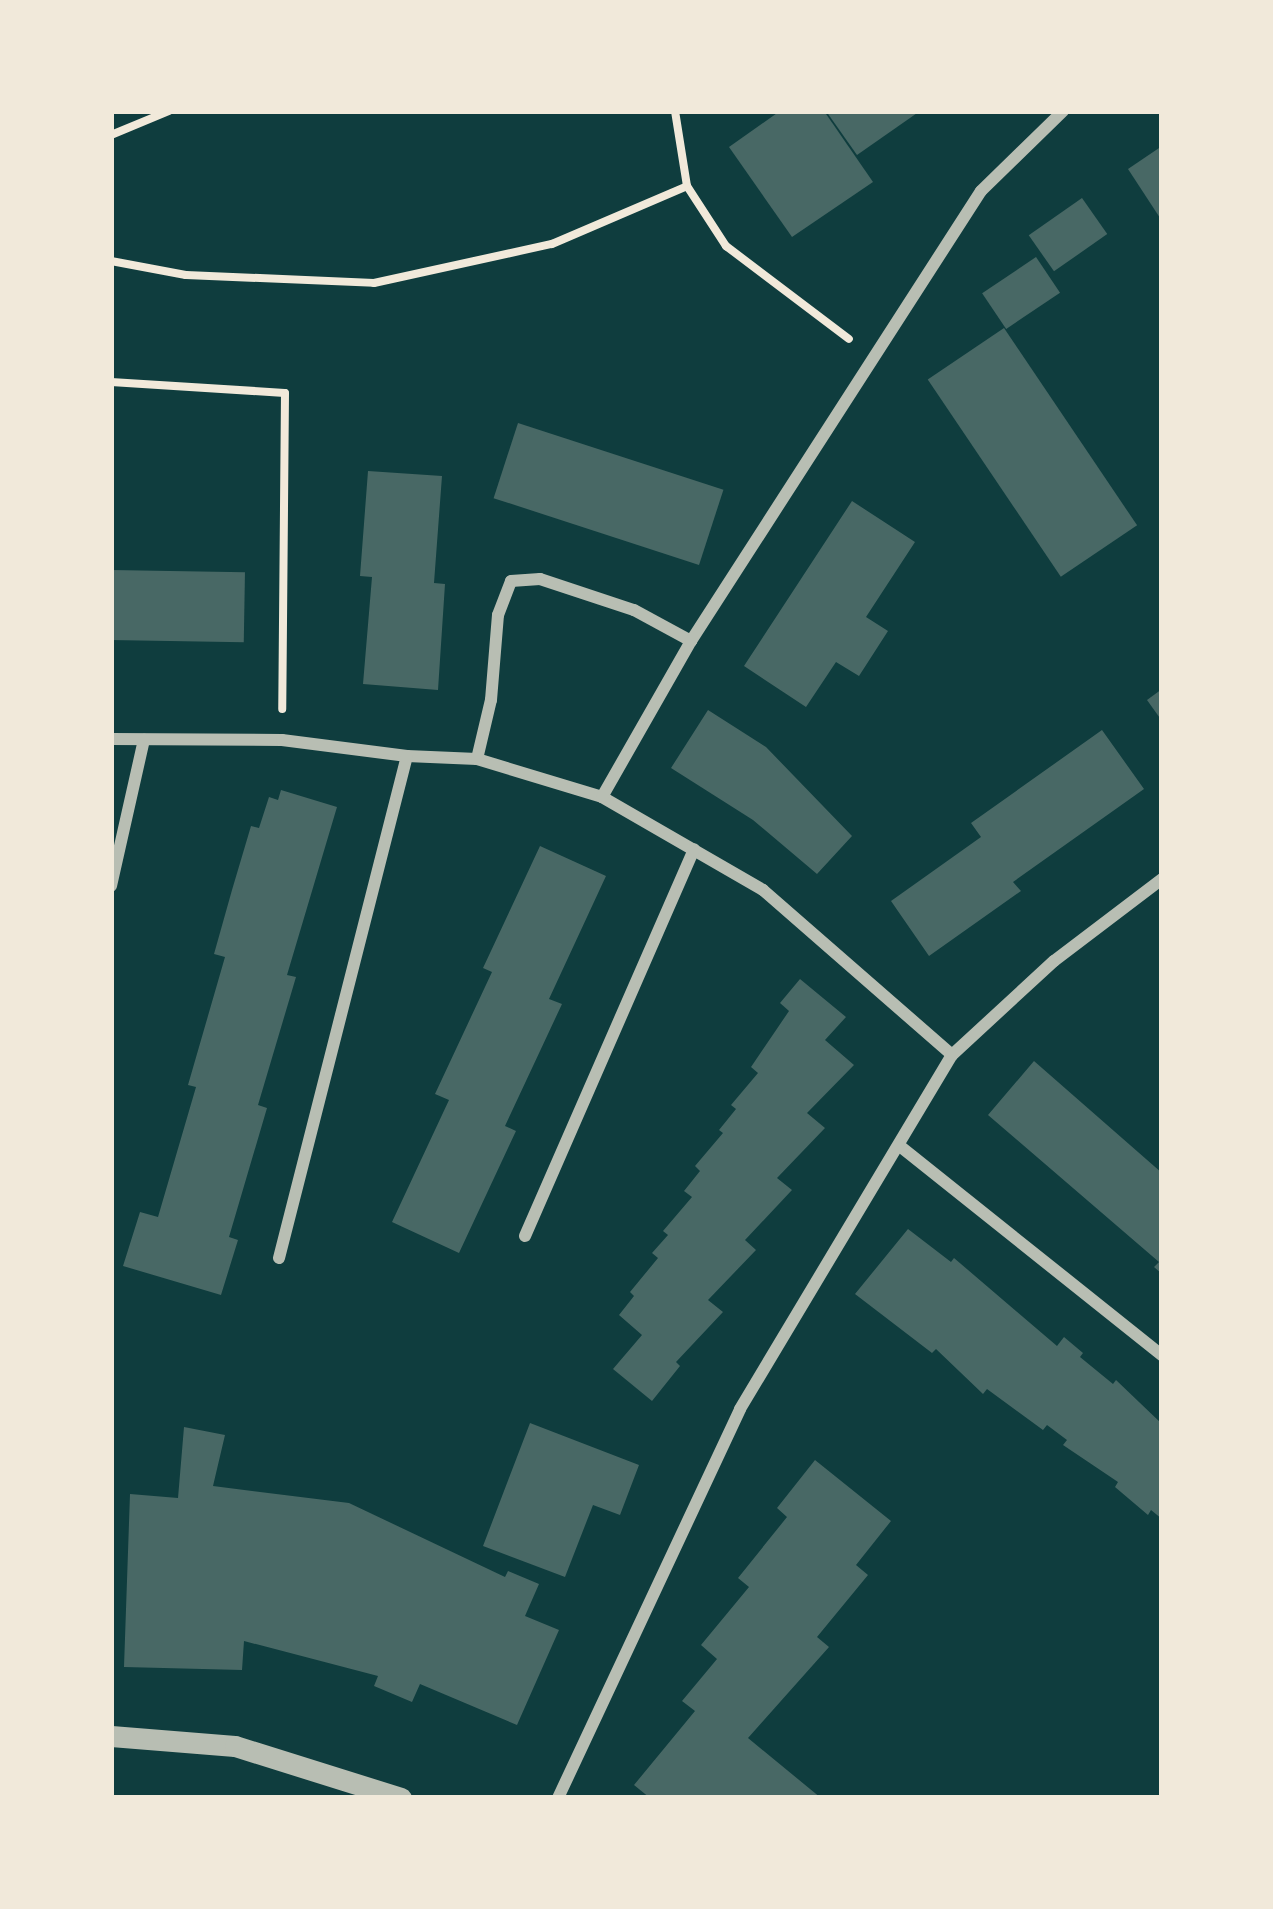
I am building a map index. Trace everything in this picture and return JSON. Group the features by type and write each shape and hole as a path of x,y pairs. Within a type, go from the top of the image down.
{"street":[{"path":"602,797 692,641 981,191 1063,111"},
{"path":"477,759 491,700 497,615 511,581 540,579 634,610 692,641"},
{"path":"111,739 282,740 407,757 477,759 602,797 763,890 952,1055"},
{"path":"111,886 143,740"},
{"path":"279,1258 407,757"},
{"path":"525,1236 694,848"},
{"path":"558,1798 740,1409 952,1055 1054,961 1162,879"},
{"path":"901,1147 1162,1355"},
{"path":"111,1736 235,1746 401,1798"}],"path":[{"path":"111,135 170,111"},
{"path":"675,111 676,148 687,186 726,246 876,356"},
{"path":"111,261 186,275 374,283 552,244 687,186"},
{"path":"111,382 285,393 282,740"}],"building":[{"path":"780,111 824,111 873,182 792,237 729,147"},
{"path":"826,111 920,111 857,155"},
{"path":"1162,146 1162,221 1128,169"},
{"path":"1082,198 1107,234 1054,271 1029,235"},
{"path":"1036,257 1060,293 1006,329 982,293"},
{"path":"1004,328 1137,525 1061,577 928,379"},
{"path":"518,423 723,490 699,565 494,498"},
{"path":"368,471 442,476 434,583 445,584 438,690 363,684 372,577 360,576"},
{"path":"852,501 915,542 866,617 888,631 859,676 836,662 806,707 744,666"},
{"path":"111,570 245,572 244,642 111,640"},
{"path":"1162,689 1162,721 1147,700"},
{"path":"708,710 766,747 852,836 817,874 753,820 671,768"},
{"path":"1102,730 1144,789 1013,882 1021,891 929,956 891,901 981,837 971,823"},
{"path":"281,790 337,807 287,975 296,977 258,1105 267,1108 229,1237 238,1240 221,1295 123,1266 140,1212 158,1217 196,1087 188,1085 225,957 214,954 232,890 251,826 259,828 269,797 278,800"},
{"path":"540,846 606,876 549,999 562,1004 505,1126 516,1131 459,1253 392,1222 449,1100 435,1094 492,972 483,968"},
{"path":"800,979 846,1017 825,1040 854,1065 807,1113 825,1128 777,1178 792,1190 745,1240 756,1250 708,1300 723,1312 676,1362 680,1366 652,1401 613,1369 642,1335 619,1315 634,1296 630,1292 658,1258 652,1253 668,1235 663,1231 692,1197 684,1191 700,1171 695,1166 723,1133 719,1130 736,1109 731,1105 758,1073 751,1067 789,1011 780,1003"},
{"path":"1034,1061 1162,1173 1162,1274 1154,1267 1159,1262 988,1115"},
{"path":"908,1229 951,1262 954,1258 1057,1346 1064,1337 1083,1353 1080,1357 1113,1384 1116,1380 1162,1424 1162,1519 1151,1510 1148,1515 1115,1487 1118,1482 1063,1445 1067,1440 1047,1425 1043,1430 987,1389 983,1394 936,1349 932,1353 855,1294"},
{"path":"530,1423 639,1465 620,1515 593,1505 565,1577 483,1546"},
{"path":"184,1427 225,1435 213,1486 349,1503 505,1577 508,1571 539,1584 525,1616 559,1630 517,1725 420,1684 412,1702 374,1686 378,1676 244,1641 242,1670 124,1667 130,1494 178,1498"},
{"path":"815,1460 891,1521 856,1565 868,1575 817,1637 829,1647 748,1738 821,1798 650,1798 634,1785 695,1711 682,1701 717,1659 701,1645 749,1587 738,1578 787,1517 777,1508"}]}
